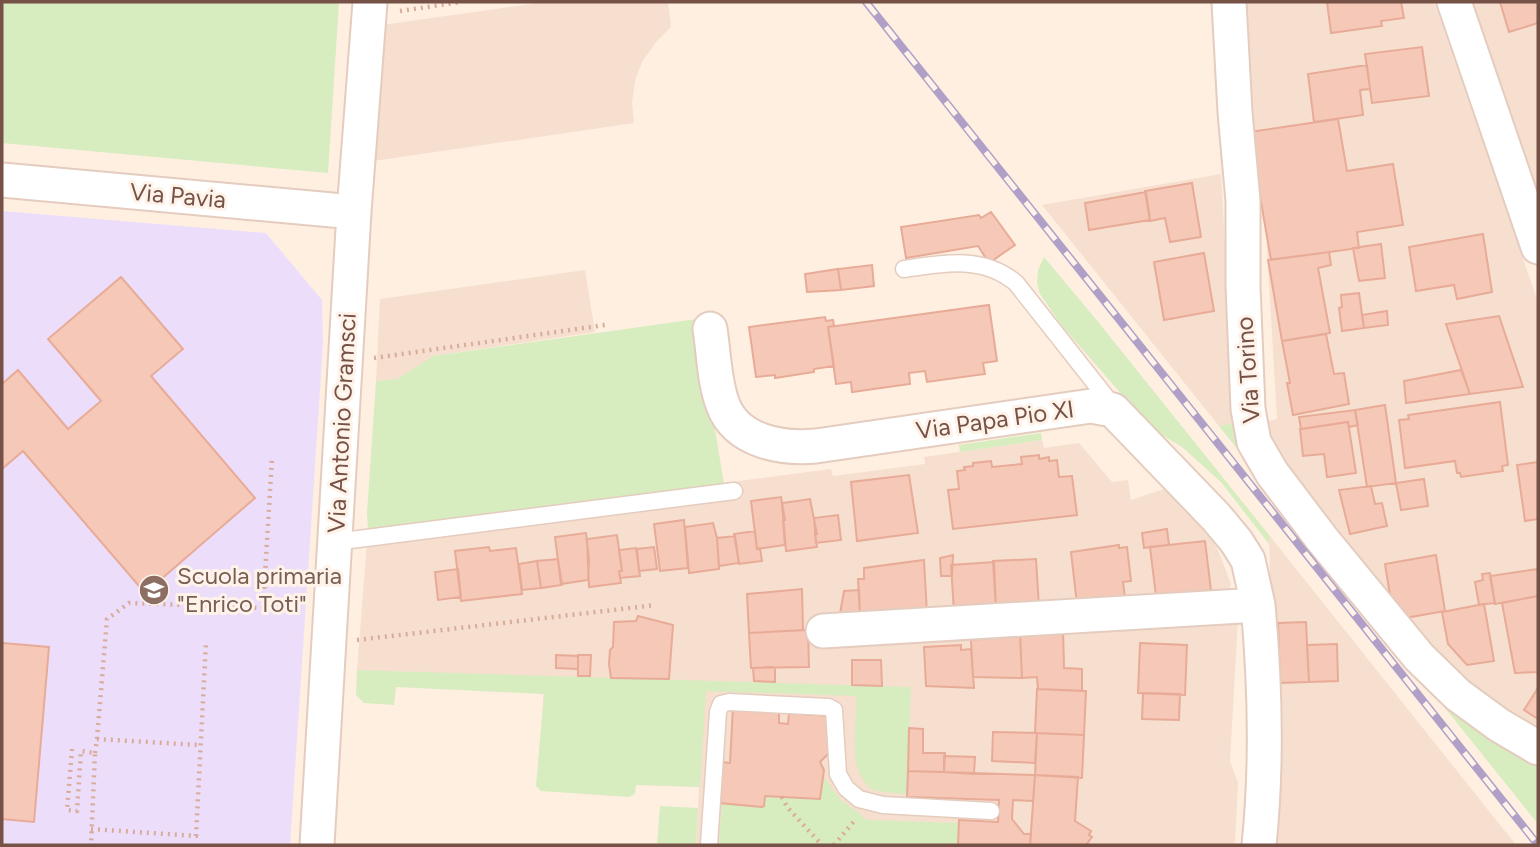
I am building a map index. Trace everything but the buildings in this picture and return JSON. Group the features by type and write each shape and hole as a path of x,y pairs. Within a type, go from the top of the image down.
{"street":[{"name":"Via Torino","path":"1229,2 1243,201 1243,313 1248,409 1254,442 1267,465 1322,539 1419,657 1465,701 1538,748"},
{"path":"1454,2 1532,210 1538,247"},
{"name":"Via Antonio Gramsci","path":"317,845 354,212 370,9"},
{"name":"Via Pavia","path":"2,180 354,212"},
{"name":"Via Papa Pio XI","path":"710,330 719,391 729,416 740,429 779,447 816,446 1091,406 1112,410 1123,419 1236,541 1248,560 1258,605 1261,644 1259,845"},
{"path":"823,631 1258,605"}],"lane":[{"path":"904,269 958,262 981,264 1006,274 1016,283 1123,419"},
{"path":"335,542 734,491"},
{"path":"709,845 718,712 725,702 828,707 834,710 838,774 852,793 866,802 906,807 991,811"}],"path":[{"path":"370,9 461,2"},
{"path":"346,360 385,357 605,325"},
{"path":"91,845 95,753 107,619 129,603 262,608 272,458"},
{"path":"329,644 656,605"},
{"path":"91,829 196,836 206,642"},
{"path":"97,739 199,745"},
{"path":"72,748 66,810 77,811 81,751 95,753"},
{"path":"782,797 787,807 822,845"},
{"path":"834,845 852,826 866,802"}],"shaded area":[{"path":"545,2 668,2 671,27 642,62 635,81 632,103 634,123 367,162 375,26"},
{"path":"1247,2 1434,2 1538,302 1538,736 1470,693 1357,560 1356,554 1307,495 1282,472 1265,422 1277,419 1266,232 1249,132 1243,6"},
{"path":"1470,2 1538,2 1538,187 1533,183"},
{"path":"1221,174 1235,423 1219,426 1042,205"},
{"name":"Scuola primaria \"Enrico Toti\"","path":"2,211 266,233 322,300 323,344 290,845 2,845"},
{"path":"585,270 595,332 433,356 397,379 376,381 380,299"},
{"path":"1042,440 1044,448 1079,443 1112,482 1128,480 1131,500 1170,487 1197,515 1218,550 1231,584 1227,595 1238,620 1230,761 1238,783 1235,845 696,845 699,787 537,781 545,677 357,670 368,529 831,469 833,476 925,464 924,457"},
{"path":"1269,535 1516,845 1271,845 1273,683"}],"green space":[{"path":"2,2 339,2 328,173 2,143"},
{"path":"1044,257 1269,535 1269,544 1221,482 1182,447 1145,421 1062,326 1040,294 1037,283 1038,270"},
{"path":"697,319 724,484 368,529 376,381 397,379 433,356"},
{"path":"1235,423 1481,727 1538,768 1538,824 1219,426"},
{"path":"1041,433 1042,440 960,452 959,445"},
{"path":"357,670 911,687 907,795 872,790 858,770 855,746 856,696 706,691 700,787 636,785 635,794 629,797 541,791 536,786 544,694 396,687 394,705 364,703 356,695"},
{"path":"824,777 841,800 868,820 959,823 958,845 719,845 722,803 761,807 764,805 765,796 819,799"},
{"path":"660,806 698,808 696,845 657,845"}],"railway":[{"path":"866,2 1538,845"}],"place":[{"name":"Scuola primaria \"Enrico Toti\"","path":"154,590"}]}
